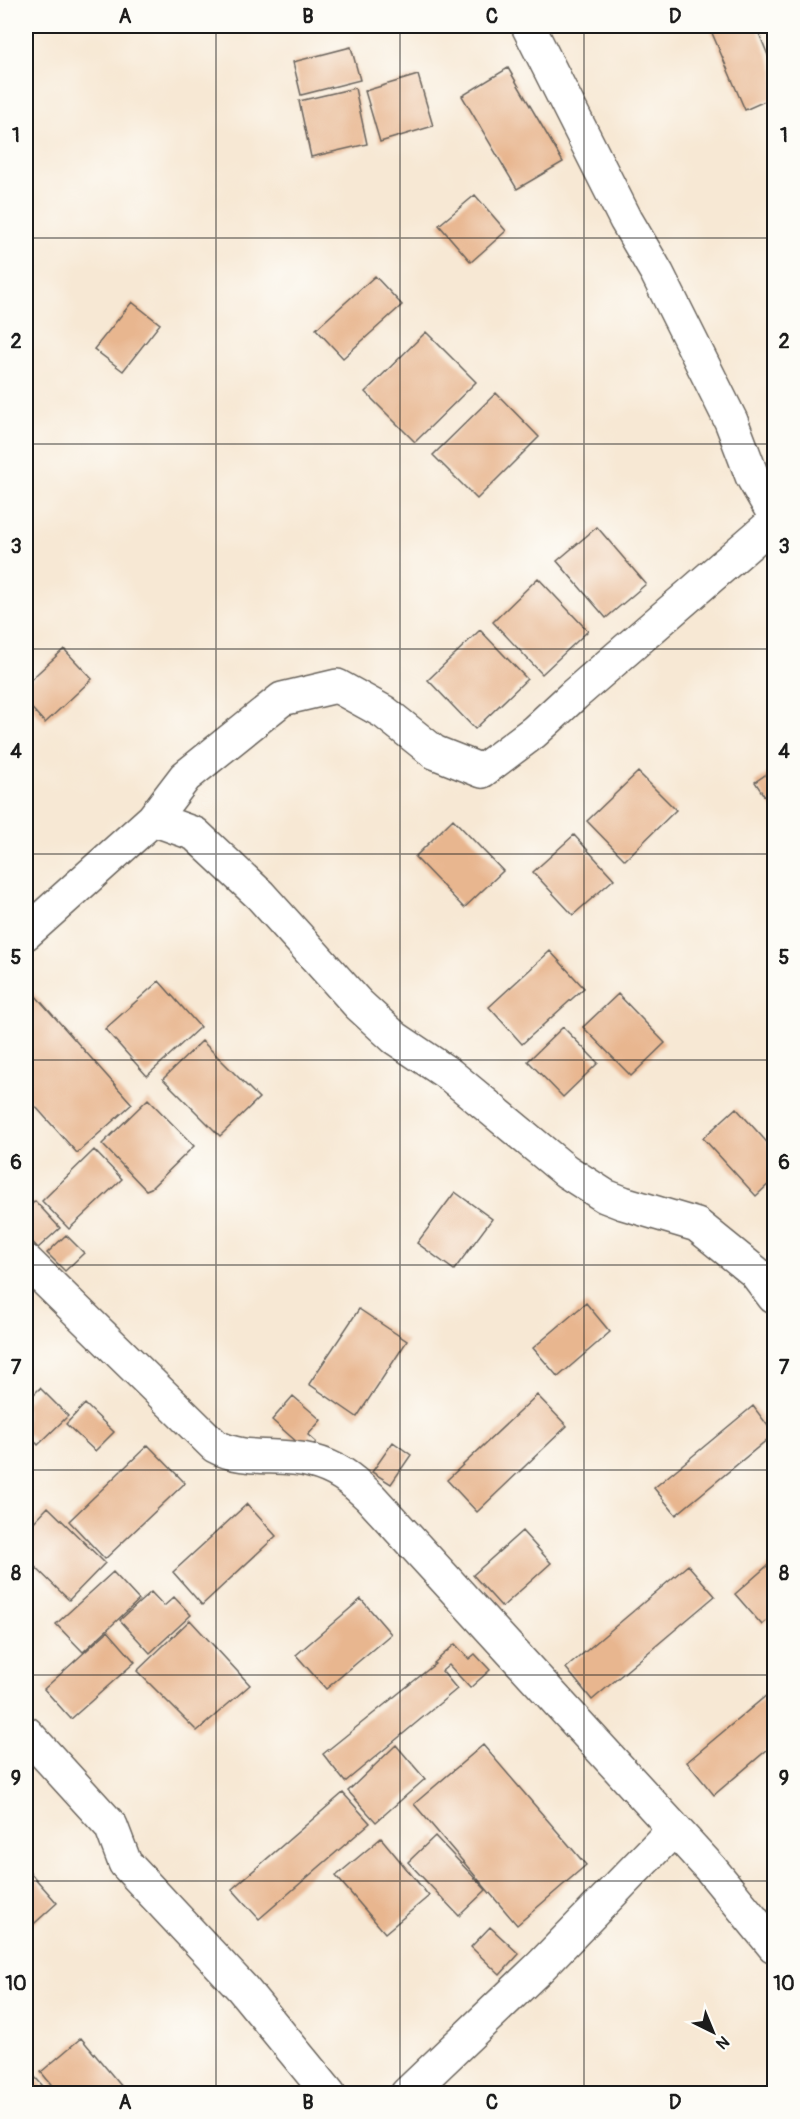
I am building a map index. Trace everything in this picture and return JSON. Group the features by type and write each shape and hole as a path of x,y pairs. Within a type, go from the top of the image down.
{"street":[{"path":"528,26 626,220 657,273 731,421 752,477 774,514"},
{"path":"26,933 153,819 185,777 282,699 336,686 384,712 434,752 482,771 534,732 774,522"},
{"path":"153,819 195,834 260,895 358,1004 395,1038 450,1075 566,1172 605,1196 697,1225 764,1264 774,1298"},
{"path":"26,1261 215,1446 228,1453 310,1461 345,1474 370,1497 711,1869 774,1946"},
{"path":"26,1733 111,1826 125,1863 242,1988 329,2094"},
{"path":"407,2094 540,1967 674,1829"}],"building":[{"path":"709,26 756,26 774,70 774,97 745,110"},
{"path":"351,47 360,80 301,95 293,62"},
{"path":"508,68 563,162 517,189 462,96"},
{"path":"418,75 433,126 380,142 365,91"},
{"path":"355,88 367,144 311,157 299,101"},
{"path":"475,195 506,231 471,262 439,225"},
{"path":"375,276 402,305 343,358 316,329"},
{"path":"132,302 160,324 123,371 94,349"},
{"path":"426,332 476,382 415,442 365,392"},
{"path":"496,393 539,437 477,499 433,455"},
{"path":"597,527 646,584 606,618 557,561"},
{"path":"538,578 588,631 542,674 493,622"},
{"path":"480,630 527,679 475,729 428,680"},
{"path":"64,649 92,679 45,723 26,702 26,684"},
{"path":"774,769 774,811 755,782"},
{"path":"638,772 676,810 625,860 587,821"},
{"path":"453,819 503,871 464,908 415,857"},
{"path":"574,835 614,879 573,915 533,872"},
{"path":"550,951 584,988 522,1044 489,1007"},
{"path":"159,981 200,1027 147,1076 105,1029"},
{"path":"26,985 132,1104 77,1153 26,1096"},
{"path":"618,994 665,1043 631,1076 583,1027"},
{"path":"563,1027 598,1063 563,1097 528,1061"},
{"path":"202,1041 259,1098 220,1136 163,1079"},
{"path":"148,1099 194,1146 151,1188 146,1190 102,1144"},
{"path":"736,1108 774,1150 774,1179 756,1196 703,1138"},
{"path":"94,1150 122,1179 69,1229 42,1201"},
{"path":"455,1192 492,1219 454,1270 417,1243"},
{"path":"35,1201 60,1228 38,1248 26,1235 26,1210"},
{"path":"66,1235 84,1253 65,1271 47,1253"},
{"path":"586,1303 610,1332 558,1377 533,1348"},
{"path":"359,1309 407,1341 357,1417 309,1384"},
{"path":"40,1388 68,1416 38,1445 26,1432 26,1402"},
{"path":"537,1395 567,1426 477,1512 447,1480"},
{"path":"293,1396 321,1420 308,1435 316,1442 307,1451 272,1420"},
{"path":"85,1404 114,1432 95,1451 66,1424"},
{"path":"753,1406 774,1434 676,1515 654,1488"},
{"path":"393,1442 411,1455 391,1484 372,1472"},
{"path":"148,1445 185,1483 105,1559 69,1521"},
{"path":"247,1504 276,1536 202,1605 173,1572"},
{"path":"48,1507 105,1563 69,1600 26,1558 26,1530"},
{"path":"522,1531 551,1563 502,1607 473,1575"},
{"path":"774,1560 774,1614 762,1625 735,1594"},
{"path":"688,1565 715,1596 592,1700 566,1668"},
{"path":"113,1572 139,1600 83,1652 56,1624"},
{"path":"151,1592 164,1606 174,1597 191,1615 150,1653 120,1620"},
{"path":"361,1599 391,1634 326,1689 296,1655"},
{"path":"190,1620 250,1685 197,1731 137,1671"},
{"path":"108,1631 135,1662 71,1719 44,1689"},
{"path":"455,1644 469,1659 475,1654 490,1670 470,1688 449,1665 442,1671 457,1689 345,1782 323,1754 435,1664"},
{"path":"774,1689 774,1744 714,1795 687,1762"},
{"path":"396,1745 425,1779 376,1822 348,1791"},
{"path":"483,1745 586,1865 517,1925 414,1804"},
{"path":"343,1793 370,1823 259,1919 232,1889"},
{"path":"435,1836 486,1890 459,1916 408,1862"},
{"path":"381,1838 429,1896 385,1933 336,1876"},
{"path":"26,1868 57,1903 26,1931"},
{"path":"490,1927 519,1954 500,1975 471,1947"},
{"path":"81,2038 128,2094 59,2094 41,2072"},
{"path":"26,2067 50,2094 26,2094"}]}
